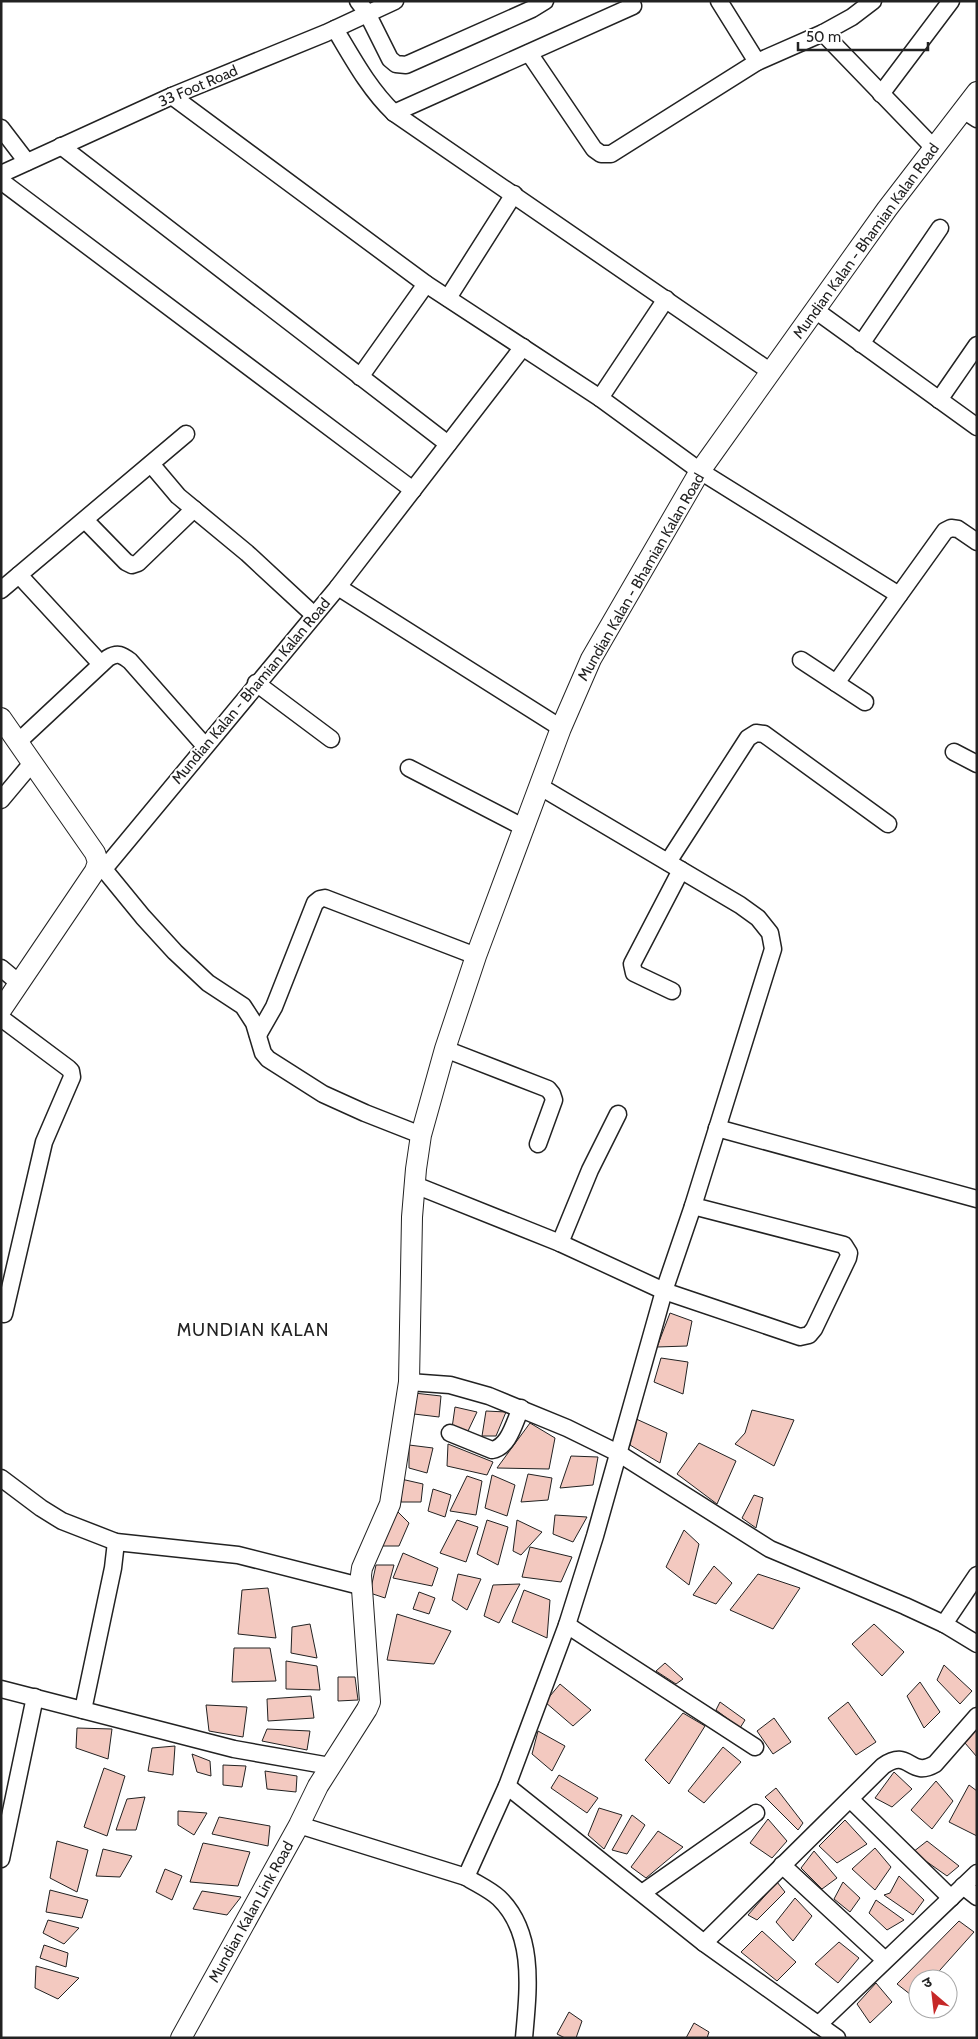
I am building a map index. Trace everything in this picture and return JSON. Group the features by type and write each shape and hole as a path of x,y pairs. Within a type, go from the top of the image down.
{"street":[{"name":"33 Foot Road","path":"1,174 172,96 335,29 363,7 395,1"},
{"path":"363,7 390,59 396,64 406,65 532,9 545,1"},
{"path":"719,1 758,62"},
{"path":"530,53 594,149 601,154 611,154 758,62 823,34 852,17 873,1"},
{"path":"881,94 951,1"},
{"path":"394,113 633,6"},
{"path":"335,29 366,81 380,100 394,113 771,372"},
{"path":"823,34 934,148"},
{"name":"Mundian Kalan - Bhamian Kalan Road","path":"101,865 205,746 338,587 561,728 591,659 700,471 887,209 934,148 970,114 977,92"},
{"path":"172,96 426,284 600,398 700,471 899,596"},
{"path":"1,128 27,162"},
{"path":"61,146 448,444"},
{"path":"1,180 413,490"},
{"path":"448,298 514,194"},
{"path":"861,344 940,228"},
{"path":"360,377 426,284"},
{"path":"600,398 666,300"},
{"path":"815,310 977,427"},
{"path":"939,400 977,345"},
{"path":"338,587 523,347"},
{"path":"1,590 186,434"},
{"path":"151,464 178,496 247,553 314,615"},
{"path":"85,520 126,562 132,565 138,563 194,509"},
{"path":"836,683 945,531 951,528 958,529 977,542"},
{"path":"19,575 101,664"},
{"path":"18,742 101,664 115,654 126,658 205,746"},
{"path":"801,660 865,702"},
{"path":"256,683 331,739"},
{"path":"1,718 95,852 101,865 143,917 175,952 208,983 243,1006 254,1023 263,1053 268,1059 324,1094 365,1113 421,1135"},
{"name":"Mundian Kalan Link Road","path":"181,2038 299,1825 318,1786 370,1702 360,1586 362,1568 390,1504 409,1382 412,1226 421,1135 445,1049 476,956 561,728"},
{"path":"672,991 634,973 632,964 674,866 748,738 756,733 764,734 888,824"},
{"path":"954,752 977,764"},
{"path":"1,800 32,763"},
{"path":"409,768 525,828"},
{"path":"466,1877 506,1786 567,1625 664,1291 693,1206 773,949 770,933 758,918 740,905 540,786"},
{"path":"1,1010 95,871 101,865"},
{"path":"258,1035 274,1007 315,903 320,899 325,898 476,956"},
{"path":"1,968 19,983"},
{"path":"1,1018 68,1068 71,1071 72,1077 44,1142 4,1314"},
{"path":"445,1049 548,1089 554,1100 538,1144"},
{"path":"560,1242 590,1170 618,1114"},
{"path":"717,1128 977,1199"},
{"path":"415,1185 560,1242 664,1291 800,1337 809,1334 814,1329 848,1258 849,1253 844,1245 693,1206"},
{"path":"409,1382 450,1385 521,1408 567,1428 618,1454 770,1548 944,1624 977,1644"},
{"path":"450,1434 492,1450 499,1449 505,1443 521,1408"},
{"path":"1,1478 62,1521 116,1542 238,1555 360,1586"},
{"path":"83,1710 113,1568 116,1542"},
{"path":"944,1624 977,1575"},
{"path":"567,1625 755,1747"},
{"path":"1,1689 234,1749 330,1766"},
{"path":"1,1859 35,1698"},
{"path":"704,1943 892,1760 900,1758 918,1769 926,1769 935,1764 977,1716"},
{"path":"506,1786 704,1943 836,2038"},
{"path":"850,1799 951,1898"},
{"path":"642,1893 756,1814"},
{"path":"299,1825 466,1877 499,1898 524,1939 527,1993 524,2038"},
{"path":"782,1865 884,1960"},
{"path":"818,2025 977,1873"},
{"path":"963,1886 977,1897"}],"building":[{"path":"670,1313 692,1321 687,1346 657,1347"},
{"path":"661,1358 688,1362 683,1394 654,1382"},
{"path":"414,1393 441,1396 439,1417 414,1414"},
{"path":"455,1407 477,1412 468,1431 452,1428"},
{"path":"752,1410 794,1420 774,1466 735,1444 745,1433"},
{"path":"486,1411 506,1412 496,1436 482,1436"},
{"path":"634,1418 667,1433 660,1463 630,1445"},
{"path":"530,1423 555,1438 549,1469 497,1468"},
{"path":"699,1443 736,1461 717,1504 677,1474"},
{"path":"448,1444 493,1462 487,1475 447,1466"},
{"path":"409,1445 433,1448 427,1473 409,1468"},
{"path":"571,1456 598,1457 593,1485 560,1488"},
{"path":"528,1474 552,1478 548,1500 521,1502"},
{"path":"492,1475 515,1485 507,1516 485,1508"},
{"path":"467,1476 482,1481 476,1515 450,1511"},
{"path":"401,1479 423,1484 421,1502 401,1502"},
{"path":"433,1489 451,1495 445,1517 428,1511"},
{"path":"754,1495 763,1498 756,1528 742,1518"},
{"path":"395,1509 409,1523 399,1546 377,1546"},
{"path":"555,1515 587,1517 573,1542 553,1534"},
{"path":"457,1520 478,1527 466,1562 440,1553"},
{"path":"487,1520 508,1527 498,1565 477,1554"},
{"path":"517,1520 542,1532 521,1555 513,1551"},
{"path":"684,1530 699,1544 689,1585 666,1567"},
{"path":"530,1547 572,1557 561,1582 522,1577"},
{"path":"403,1553 438,1568 432,1586 393,1578"},
{"path":"376,1565 394,1565 385,1598 370,1593"},
{"path":"714,1566 732,1583 716,1604 693,1595"},
{"path":"458,1574 481,1579 467,1610 452,1600"},
{"path":"758,1574 800,1588 773,1629 730,1610"},
{"path":"520,1584 499,1623 484,1616 493,1585"},
{"path":"268,1588 276,1638 238,1634 242,1590"},
{"path":"524,1590 550,1600 547,1638 512,1622"},
{"path":"419,1592 435,1598 429,1614 413,1609"},
{"path":"397,1614 451,1631 434,1664 387,1660"},
{"path":"310,1624 317,1658 291,1653 292,1627"},
{"path":"874,1624 904,1652 882,1676 852,1644"},
{"path":"234,1648 270,1648 276,1681 232,1682"},
{"path":"286,1661 317,1666 320,1690 286,1689"},
{"path":"665,1663 683,1679 676,1684 656,1671"},
{"path":"944,1665 972,1691 960,1704 937,1680"},
{"path":"338,1677 355,1677 358,1700 338,1701"},
{"path":"920,1682 940,1712 924,1728 907,1696"},
{"path":"560,1684 591,1710 573,1726 545,1702"},
{"path":"311,1696 314,1718 268,1721 267,1699"},
{"path":"720,1702 745,1720 740,1728 716,1710"},
{"path":"848,1702 876,1742 856,1755 828,1718"},
{"path":"206,1705 247,1707 243,1737 209,1731"},
{"path":"683,1713 705,1726 669,1784 645,1760"},
{"path":"774,1718 791,1742 773,1754 757,1731"},
{"path":"77,1728 112,1729 108,1759 76,1748"},
{"path":"267,1729 310,1731 307,1750 262,1741"},
{"path":"977,1729 977,1757 965,1743"},
{"path":"538,1731 565,1746 552,1771 532,1754"},
{"path":"175,1746 173,1775 148,1771 152,1748"},
{"path":"723,1747 741,1762 704,1803 688,1791"},
{"path":"192,1754 210,1761 211,1776 197,1772"},
{"path":"223,1765 246,1766 242,1787 223,1785"},
{"path":"104,1768 125,1776 107,1836 84,1827"},
{"path":"265,1771 297,1776 296,1792 267,1789"},
{"path":"894,1772 912,1789 892,1807 875,1798"},
{"path":"559,1775 598,1798 587,1813 551,1788"},
{"path":"936,1781 953,1801 932,1829 911,1810"},
{"path":"969,1785 977,1791 977,1836 949,1822"},
{"path":"776,1788 803,1823 798,1830 765,1797"},
{"path":"145,1797 136,1830 116,1830 127,1799"},
{"path":"599,1808 622,1815 604,1849 588,1835"},
{"path":"178,1811 207,1813 194,1835 178,1825"},
{"path":"632,1815 645,1825 627,1854 612,1850"},
{"path":"219,1817 270,1826 268,1846 212,1834"},
{"path":"768,1819 787,1841 772,1858 750,1843"},
{"path":"845,1820 867,1844 837,1863 819,1846"},
{"path":"658,1831 683,1847 646,1878 631,1867"},
{"path":"57,1841 88,1850 77,1892 50,1878"},
{"path":"927,1841 959,1866 947,1876 913,1852"},
{"path":"203,1843 250,1852 238,1886 190,1882"},
{"path":"875,1848 891,1867 875,1890 852,1869"},
{"path":"103,1849 132,1856 120,1877 96,1876"},
{"path":"814,1851 837,1878 822,1889 801,1868"},
{"path":"165,1869 182,1876 172,1900 156,1892"},
{"path":"899,1876 924,1900 913,1915 884,1895 890,1893"},
{"path":"777,1882 785,1892 757,1920 748,1915"},
{"path":"843,1882 860,1898 850,1912 834,1899"},
{"path":"50,1890 88,1900 82,1918 46,1912"},
{"path":"202,1891 241,1897 227,1915 193,1909"},
{"path":"795,1898 812,1916 793,1941 776,1922"},
{"path":"876,1900 904,1920 887,1930 869,1913"},
{"path":"48,1920 79,1928 64,1944 43,1933"},
{"path":"959,1921 974,1932 941,1969 912,1969"},
{"path":"762,1931 796,1962 777,1981 741,1952"},
{"path":"839,1942 859,1958 838,1983 815,1964"},
{"path":"44,1945 68,1953 66,1967 40,1958"},
{"path":"36,1966 79,1978 58,1999 35,1988"},
{"path":"908,1973 908,1993 897,1984"},
{"path":"876,1983 892,2002 870,2023 857,2004"},
{"path":"569,2012 582,2021 576,2038 565,2038 557,2034"},
{"path":"694,2023 709,2032 707,2038 686,2038"}],"district":[{"name":"MUNDIAN KALAN","path":"253,1330"}]}
